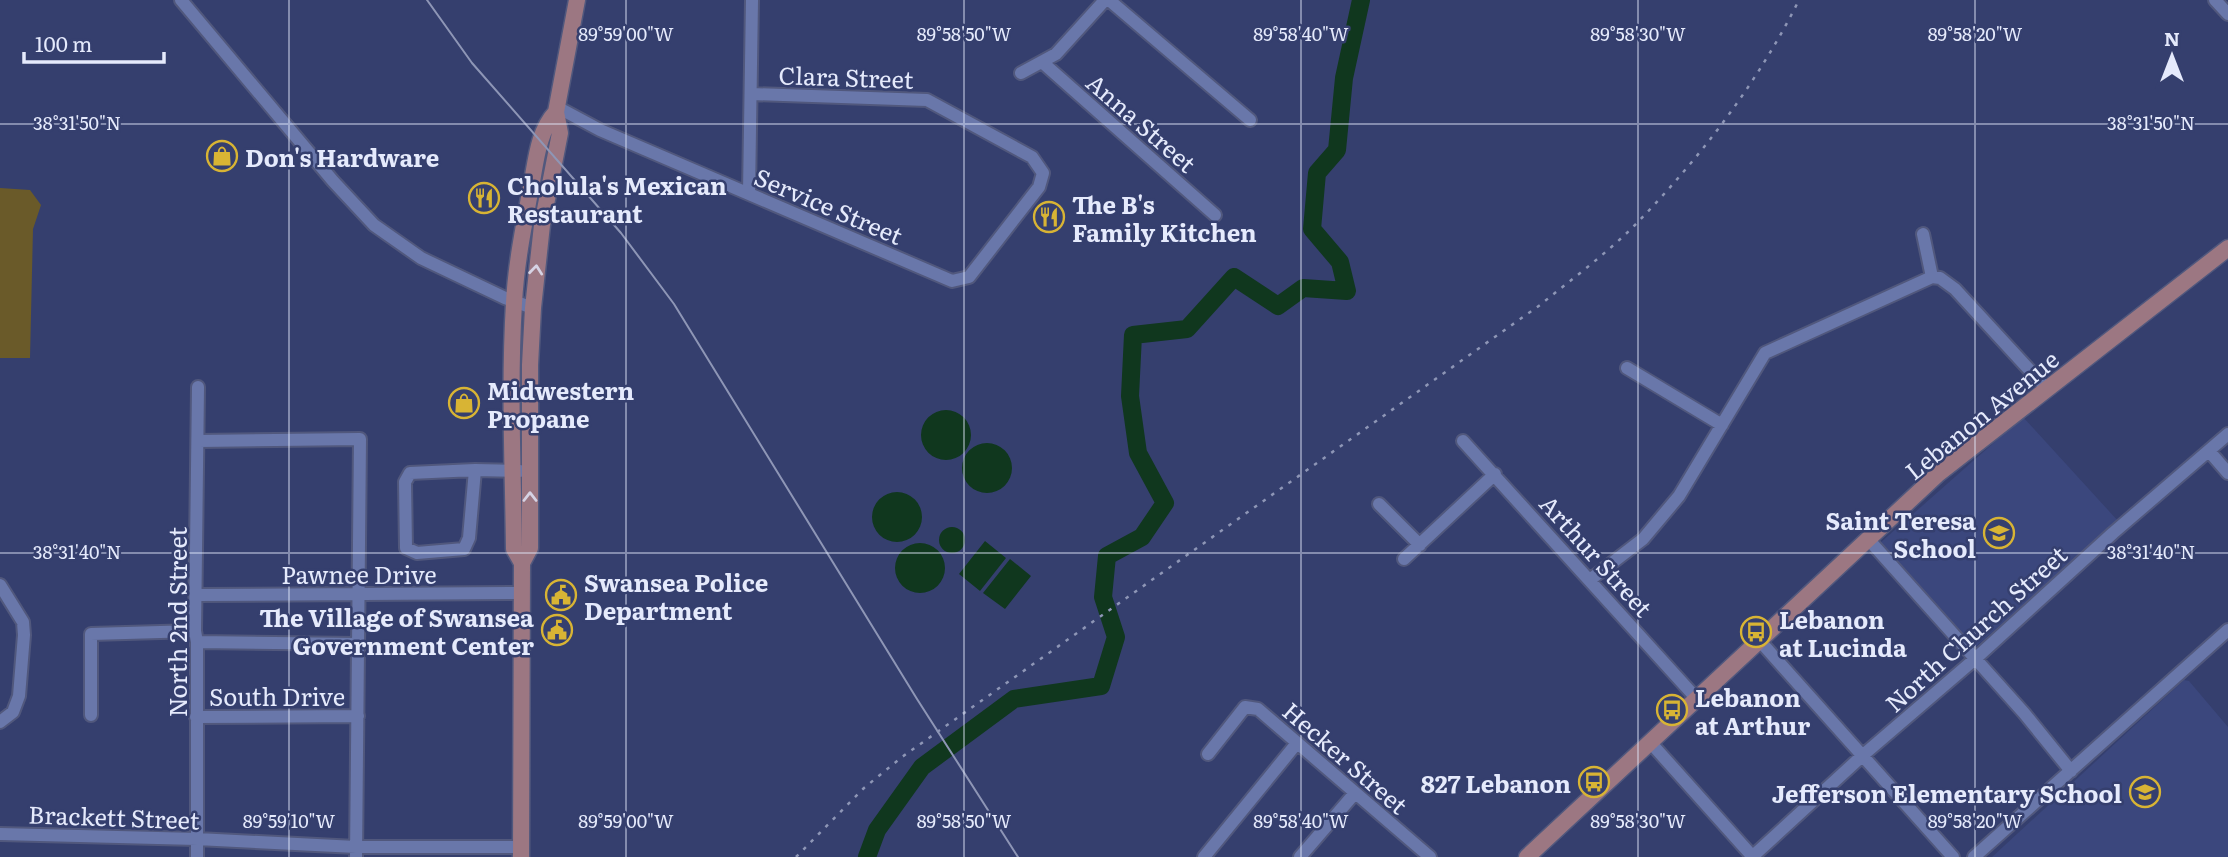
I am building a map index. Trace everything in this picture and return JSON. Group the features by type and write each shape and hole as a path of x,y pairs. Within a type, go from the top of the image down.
{"main road":[{"path":"521,852 521,593 522,564 530,548 530,365 533,307 542,225 560,133 556,109 577,0"},
{"path":"522,564 514,549 514,301 522,236 543,130 556,109"},
{"name":"Lebanon Avenue","path":"1527,857 1938,474 2228,248"}],"street":[{"path":"181,0 342,192 374,225 421,258 514,301 533,307"},
{"path":"750,193 752,0"},
{"path":"1020,73 1056,54 1107,0 1250,120"},
{"path":"2215,0 2228,14"},
{"name":"Anna Street","path":"1042,62 1215,215"},
{"name":"Clara Street","path":"752,94 927,100 1032,157 1043,173"},
{"name":"Service Street","path":"556,109 600,131 952,281 969,277 1039,187 1043,173"},
{"path":"1923,234 1932,277"},
{"path":"1591,579 1643,539 1679,496 1765,353 1932,277 1940,278 1955,289 2047,389"},
{"path":"1627,368 1721,425"},
{"name":"North 2nd Street","path":"197,857 198,387"},
{"name":"North Church Street","path":"1753,857 1862,756 2228,434"},
{"path":"198,441 360,439 356,852"},
{"name":"Arthur Street","path":"1464,441 1591,579 1696,699"},
{"path":"2209,450 2228,473"},
{"path":"475,470 469,537 464,549 417,553 406,548 405,482 410,473 475,470 530,471"},
{"path":"1404,559 1496,474"},
{"path":"1379,504 1420,545"},
{"path":"1869,540 2071,771"},
{"path":"0,585 23,622 24,635 19,696 12,712 0,722"},
{"name":"Pawnee Drive","path":"197,595 521,593"},
{"path":"1974,857 2228,630"},
{"path":"91,715 91,634 358,644"},
{"path":"1759,641 1953,857"},
{"name":"Hecker Street","path":"1208,754 1245,707 1258,709 1430,857"},
{"name":"South Drive","path":"196,717 358,716"},
{"path":"1650,742 1753,857"},
{"path":"1205,857 1297,743"},
{"path":"1300,857 1355,793"},
{"name":"Brackett Street","path":"0,834 197,839 356,852 521,852"}],"shaded area":[{"path":"0,188 30,190 41,205 33,229 30,358 0,358"},
{"path":"946,410 964,417 971,435 964,453 946,460 928,453 921,435 928,417"},
{"name":"Saint Teresa School","path":"2023,417 2119,522 1974,648 1880,543"},
{"path":"987,443 1005,450 1012,468 1005,486 987,493 969,486 962,468 969,450"},
{"path":"897,492 915,499 922,517 915,535 897,542 879,535 872,517 879,499"},
{"path":"952,527 961,531 965,540 961,549 952,553 943,549 939,540 943,531"},
{"path":"985,541 1006,558 980,591 959,574"},
{"path":"920,543 938,550 945,568 938,586 920,593 902,586 895,568 902,550"},
{"path":"1010,559 1031,576 1005,609 983,593"},
{"name":"Jefferson Elementary School","path":"2184,680 2189,681 2228,727 2228,857 1992,857"}],"waterway":[{"path":"867,857 877,830 922,767 1014,699 1101,686 1116,637 1103,597 1107,556 1142,537 1165,503 1138,453 1130,396 1133,335 1187,329 1234,277 1278,306 1303,288 1347,291 1340,262 1312,229 1317,173 1337,150 1344,78 1361,0"}],"tram line":[{"path":"427,0 472,63 621,233 674,304 917,699 1018,857"}],"railway":[{"path":"796,857 864,788 902,757 1540,305 1601,256 1659,200 1726,119 1765,61 1799,0"}],"place":[{"name":"Don's Hardware","path":"222,156"},
{"name":"Cholula's Mexican Restaurant","path":"484,198"},
{"name":"The B's Family Kitchen","path":"1049,217"},
{"name":"Midwestern Propane","path":"464,403"},
{"name":"Saint Teresa School","path":"1999,533"},
{"name":"Swansea Police Department","path":"561,595"},
{"name":"The Village of Swansea Government Center","path":"557,630"},
{"name":"Lebanon at Lucinda","path":"1756,632"},
{"name":"Lebanon at Arthur","path":"1672,710"},
{"name":"827 Lebanon","path":"1594,782"},
{"name":"Jefferson Elementary School","path":"2145,792"}]}
